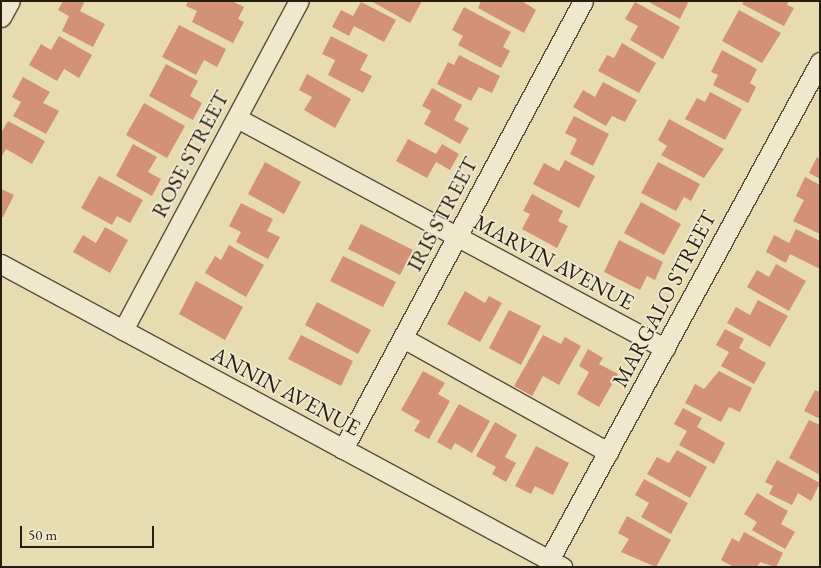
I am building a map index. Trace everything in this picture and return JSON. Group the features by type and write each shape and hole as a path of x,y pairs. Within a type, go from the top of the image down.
{"street":[{"path":"1,17 10,1"},
{"name":"ROSE STREET","path":"123,330 299,1"},
{"name":"IRIS STREET","path":"343,449 583,1"},
{"name":"MARGALO STREET","path":"556,563 608,452 820,62"},
{"name":"MARVIN AVENUE","path":"237,118 665,348"},
{"name":"ANNIN AVENUE","path":"1,264 556,563"},
{"path":"403,338 608,452"}],"building":[{"path":"63,1 85,1 80,11 105,24 93,47 62,31 69,16 58,10"},
{"path":"188,1 232,1 244,7 238,19 244,22 233,43 192,22 197,11 186,6"},
{"path":"371,1 422,1 410,23"},
{"path":"481,1 522,1 536,10 524,33 478,8"},
{"path":"647,1 689,1 680,19"},
{"path":"744,1 789,1 787,5 794,8 784,26 742,4"},
{"path":"361,2 396,20 384,42 354,26 349,36 332,27 341,10 353,16"},
{"path":"635,2 680,27 663,59 630,40 638,26 625,19"},
{"path":"464,7 511,32 503,47 510,51 501,68 458,45 463,36 452,30"},
{"path":"739,10 781,33 762,63 722,41"},
{"path":"179,25 226,49 217,67 204,60 196,75 162,57"},
{"path":"59,36 92,55 79,78 64,69 57,81 29,65 41,44 51,50"},
{"path":"331,36 368,55 360,70 372,76 363,93 328,75 335,60 322,54"},
{"path":"622,43 656,63 639,93 598,71 607,55 614,58"},
{"path":"722,50 757,69 750,83 756,87 748,103 713,85 718,75 711,72"},
{"path":"459,55 500,76 492,93 479,87 471,101 437,84 448,62 454,65"},
{"path":"166,64 198,81 190,96 202,103 193,120 149,96"},
{"path":"307,74 351,99 335,128 304,110 312,97 299,90"},
{"path":"23,77 50,92 43,103 59,111 46,134 13,116 21,102 12,97"},
{"path":"603,82 637,100 625,122 612,116 606,126 573,107 583,90 595,97"},
{"path":"432,88 462,105 454,120 469,128 460,144 424,124 431,111 422,106"},
{"path":"710,92 742,109 725,140 685,119 697,98 705,102"},
{"path":"144,103 185,126 167,158 126,135"},
{"path":"574,116 609,134 593,166 570,154 577,139 565,133"},
{"path":"669,119 724,149 704,178 661,155 667,146 658,140"},
{"path":"8,121 45,141 32,164 6,149 1,158 1,133"},
{"path":"408,139 436,154 442,144 459,154 450,170 436,162 427,178 396,161"},
{"path":"133,144 157,157 148,172 161,179 152,196 116,176"},
{"path":"817,157 820,159 820,179 809,173"},
{"path":"565,160 595,176 579,208 533,184 544,163 559,171"},
{"path":"265,162 301,182 284,214 248,194"},
{"path":"658,162 700,184 691,201 684,197 676,211 641,193"},
{"path":"99,176 143,200 130,223 117,216 112,225 81,208"},
{"path":"805,177 820,185 820,234 793,221 804,200 796,196"},
{"path":"1,189 14,195 3,217 1,217"},
{"path":"532,194 563,211 558,221 568,226 557,248 522,229 530,214 523,211"},
{"path":"641,202 681,224 664,255 624,233"},
{"path":"241,203 273,219 267,231 280,237 268,259 236,242 241,232 229,226"},
{"path":"361,224 413,250 400,275 348,249"},
{"path":"105,227 128,240 110,273 73,252 83,235 96,243"},
{"path":"796,229 820,241 820,269 790,254 786,263 766,252 774,235 789,243"},
{"path":"619,240 663,262 655,280 647,276 640,290 604,272"},
{"path":"229,245 264,265 246,297 205,273 215,256 221,260"},
{"path":"343,256 396,282 383,307 330,281"},
{"path":"776,264 806,281 789,311 747,287 757,270 769,277"},
{"path":"196,281 243,307 225,340 179,314"},
{"path":"465,291 485,303 489,296 502,303 480,342 447,324"},
{"path":"758,300 788,316 770,347 727,323 736,307 750,315"},
{"path":"317,302 371,330 358,354 305,325"},
{"path":"509,310 541,326 521,365 489,348"},
{"path":"725,329 744,339 739,348 766,363 754,384 721,366 729,352 716,345"},
{"path":"301,335 353,361 341,386 288,359"},
{"path":"543,335 561,344 565,337 581,346 559,385 543,376 532,396 514,386"},
{"path":"588,349 603,358 599,364 618,374 599,407 577,394 589,372 579,366"},
{"path":"423,371 445,383 438,394 450,401 429,439 414,431 420,421 401,410"},
{"path":"719,371 752,388 740,412 729,407 721,422 685,403 695,384 704,389"},
{"path":"815,390 820,392 820,419 804,411"},
{"path":"459,404 490,421 472,453 455,443 451,450 437,442"},
{"path":"683,408 702,418 697,427 725,443 714,464 679,445 687,431 674,424"},
{"path":"809,420 820,425 820,475 789,458"},
{"path":"495,422 517,435 505,457 516,463 506,482 492,474 496,467 476,456"},
{"path":"536,446 569,463 553,495 535,486 531,494 515,486"},
{"path":"677,450 707,467 690,498 647,474 657,457 669,463"},
{"path":"777,460 820,483 811,501 798,493 792,505 769,494 773,486 765,482"},
{"path":"644,479 688,503 671,534 641,517 649,503 635,495"},
{"path":"757,493 788,511 781,524 795,532 785,549 752,530 757,522 744,514"},
{"path":"627,516 671,540 656,567 621,552 629,539 618,533"},
{"path":"744,532 783,553 776,567 760,562 757,567 734,567 721,560 732,538 739,542"}]}
